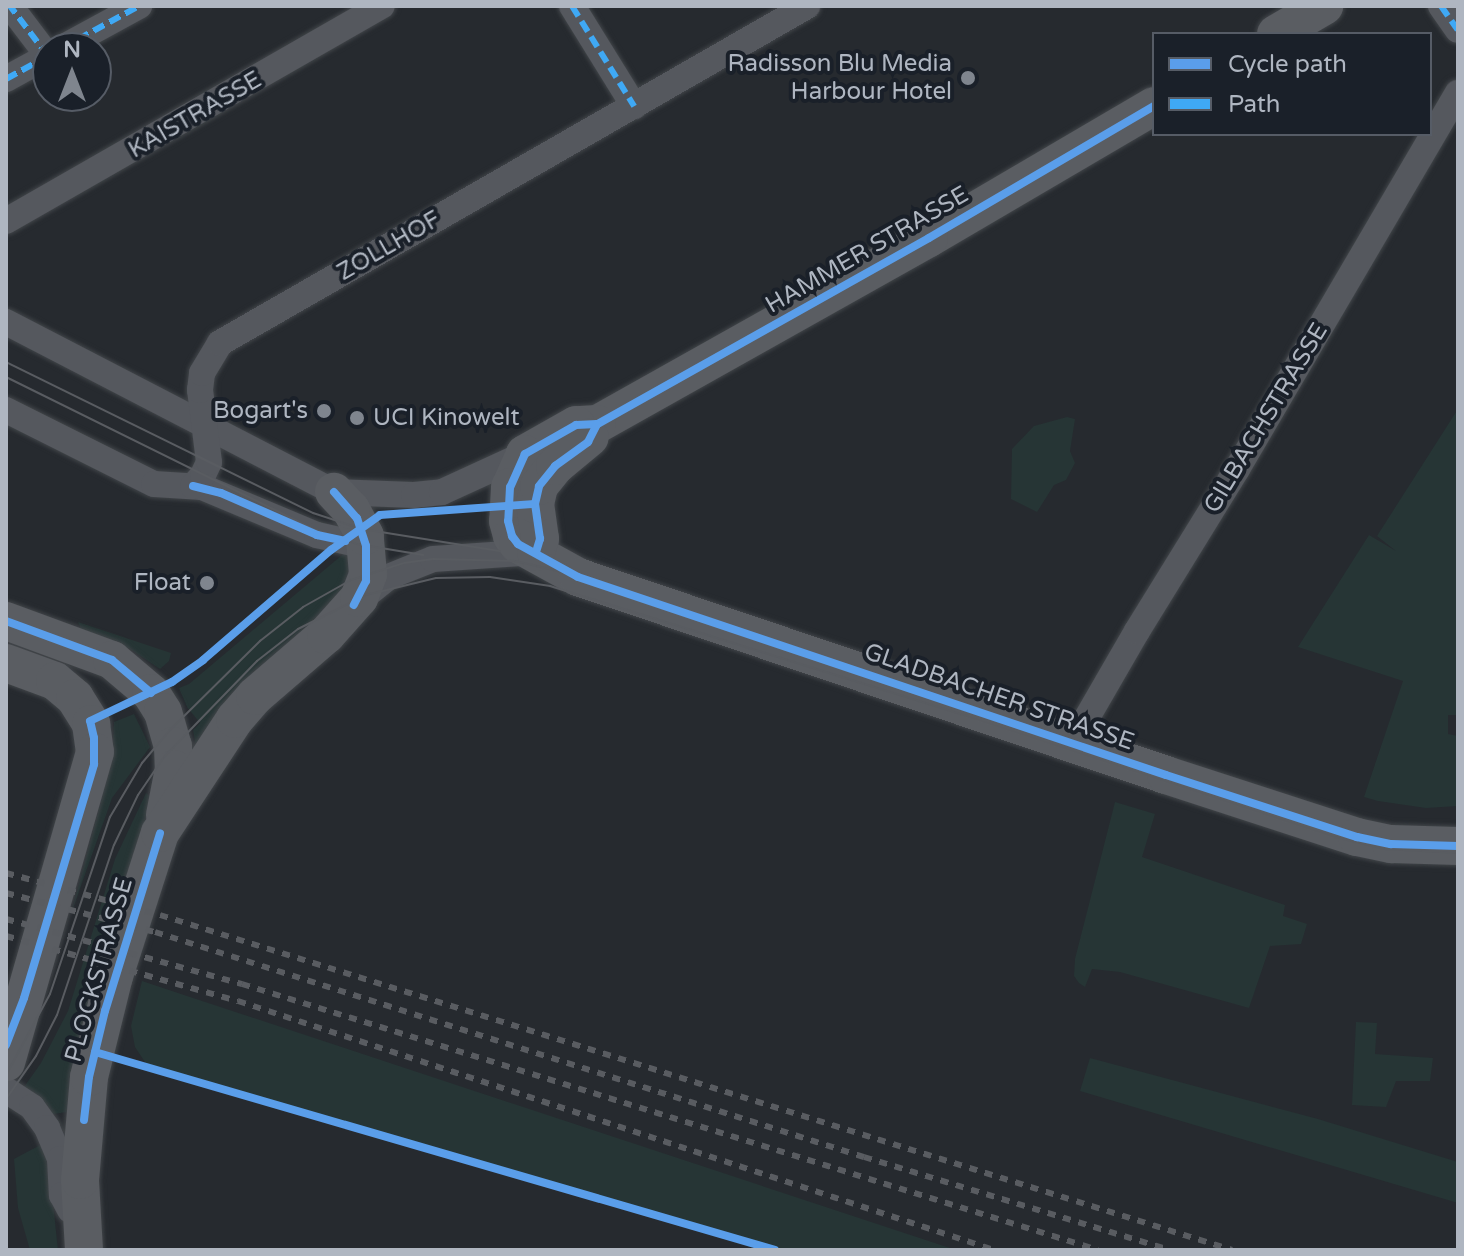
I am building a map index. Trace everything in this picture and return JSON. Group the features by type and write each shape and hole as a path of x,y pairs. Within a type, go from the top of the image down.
{"street":[{"path":"10,6 32,35"},
{"path":"91,32 139,6"},
{"name":"KAISTRASSE","path":"6,221 382,6"},
{"path":"572,6 634,106"},
{"name":"ZOLLHOF","path":"193,486 209,462 202,373 220,343 807,6"},
{"path":"1279,32 1324,6"},
{"path":"1441,6 1458,30"},
{"path":"1452,6 1458,7"},
{"path":"6,79 32,65"},
{"name":"GILBACHSTRASSE","path":"1076,745 1085,721 1137,631 1237,469 1458,93"},
{"name":"HAMMER STRASSE","path":"525,454 576,425 597,424 890,260 1152,107"},
{"path":"6,322 334,492 357,518 366,546"},
{"path":"6,410 154,484 193,486 221,493 317,535 366,546"},
{"name":"HAMMER STRASSE","path":"536,552 540,539 535,504 539,486 555,466 588,442 597,424"},
{"path":"334,492 414,495 442,492 525,454"},
{"path":"525,454 510,487 508,521 518,544 536,552"},
{"name":"PLOCKSTRASSE","path":"83,1243 80,1180 89,1077 114,976 160,833 235,719 255,696 326,635 354,605 366,581 366,546"},
{"path":"354,605 388,577 433,559 536,552"},
{"name":"GLADBACHER STRASSE","path":"536,552 578,577 1357,837 1391,844 1458,846"},
{"path":"6,621 112,660 151,693 163,712 173,746 172,789 160,833"},
{"path":"6,663 55,681 75,698 90,721 94,738 94,764 8,1048"},
{"path":"6,1090 32,1107 47,1128 60,1159 62,1195 83,1243"}],"shaded area":[{"path":"1458,409 1458,715 1448,715 1448,734 1458,736 1458,806 1426,808 1364,797 1403,681 1298,647 1369,535 1396,551 1377,536"},
{"path":"1067,417 1075,419 1070,451 1075,463 1066,480 1054,485 1037,512 1011,499 1012,449 1034,426"},
{"path":"348,550 353,586 196,747 193,730 200,723 187,707 179,688 189,684"},
{"path":"78,622 171,653 169,661 160,669 130,649 82,631"},
{"path":"134,714 150,747 112,798 71,914 112,760 114,722"},
{"path":"146,793 151,797 148,812 97,979 68,1112 53,1114 24,1087 41,1063 68,1011 115,859"},
{"path":"1115,802 1155,814 1142,857 1285,905 1283,916 1307,924 1301,944 1270,946 1249,1008 1120,972 1092,969 1085,987 1074,976 1075,959"},
{"path":"142,981 956,1250 775,1250 147,1065 135,1047 131,1026"},
{"path":"1356,1022 1377,1023 1375,1054 1433,1058 1430,1081 1396,1081 1386,1107 1352,1105"},
{"path":"1090,1058 1318,1119 1458,1162 1458,1203 1080,1091"},
{"path":"42,1144 50,1174 58,1250 30,1250 18,1208 14,1159"}],"tram line":[{"path":"6,362 313,513 362,529 499,551"},
{"path":"6,377 316,530 357,544 423,555"},
{"path":"6,1075 50,994 110,817 142,763 170,730 260,641 303,607 351,580 404,563 433,559 515,561 575,575 948,698"},
{"path":"6,1099 36,1056 57,1015 114,845 138,795 164,757 257,661 298,629 366,595 436,578 490,577 550,586 967,716 1335,837 1385,849 1458,853"}],"railway":[{"path":"6,873 160,915 1232,1250"},
{"path":"6,893 155,932 864,1157 1170,1250"},
{"path":"6,919 242,984 1098,1250"},
{"path":"6,936 238,1001 994,1250"}],"marked path":[{"path":"6,79 48,56 10,6"},
{"path":"91,32 139,6"},
{"path":"572,6 634,106"},
{"path":"1441,6 1458,30"}],"cycle path":[{"path":"1152,107 929,238 597,424 576,425 525,454 510,487 508,521 512,536 518,544 578,577 1166,775 1357,837 1391,844 1458,846"},
{"path":"536,552 540,539 535,504 539,486 555,466 588,442 597,424"},
{"path":"193,486 221,493 317,535 345,541"},
{"path":"334,492 357,518 366,546 366,581 354,605"},
{"path":"6,1045 24,998 94,764 94,738 90,721 172,682 203,660 331,550 380,515 535,504"},
{"path":"6,621 112,660 151,693"},
{"path":"84,1120 89,1077 105,1011 160,833"},
{"path":"95,1052 775,1250"}],"place":[{"name":"Radisson Blu Media Harbour Hotel","path":"968,78"},
{"name":"Bogart's","path":"324,411"},
{"name":"UCI Kinowelt","path":"357,418"},
{"name":"Float","path":"207,583"}]}
